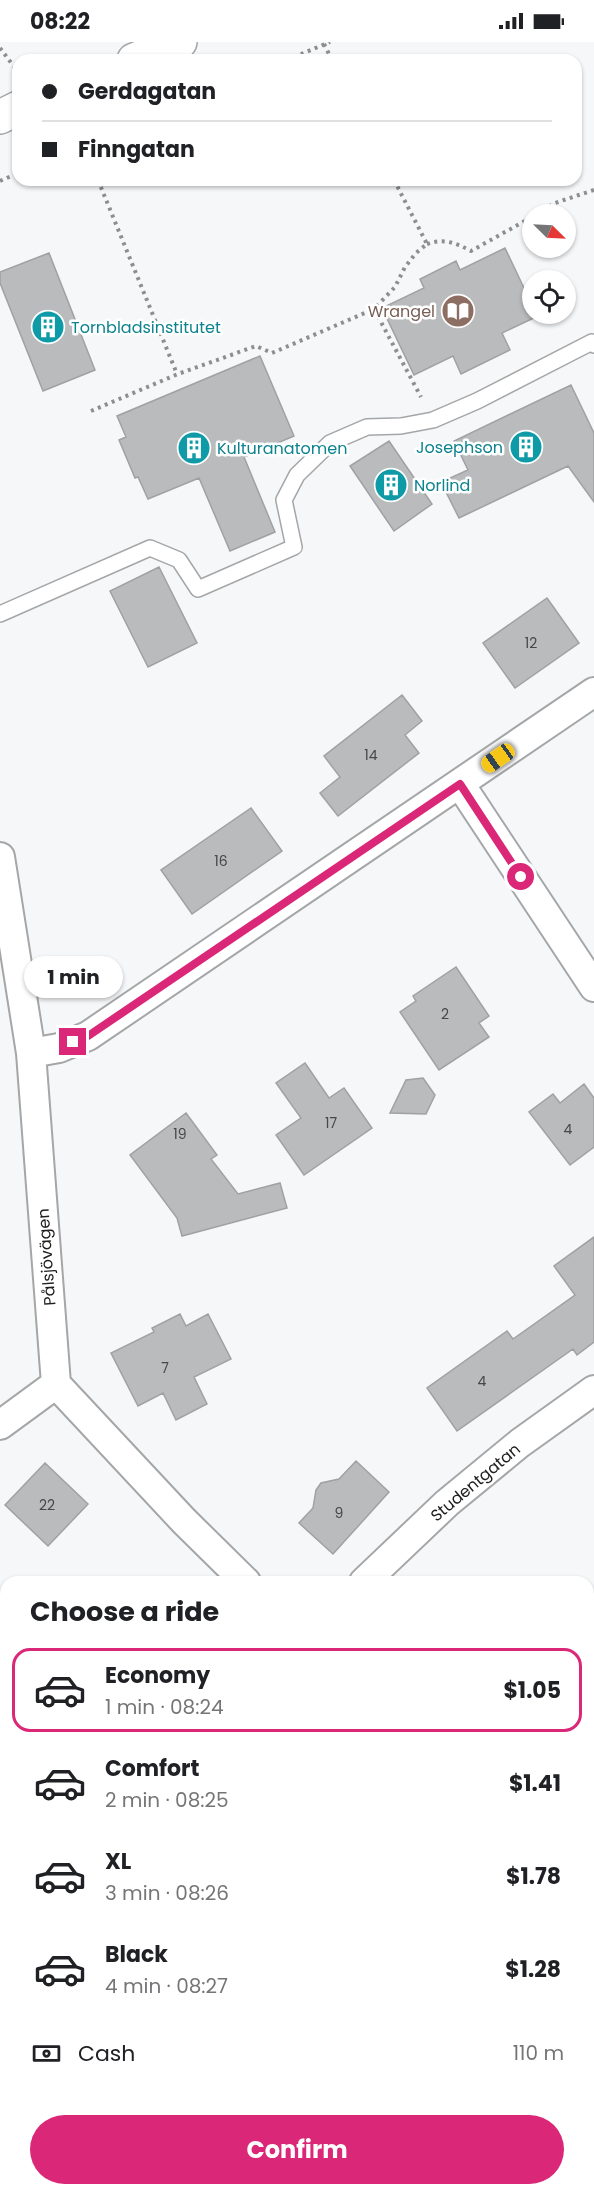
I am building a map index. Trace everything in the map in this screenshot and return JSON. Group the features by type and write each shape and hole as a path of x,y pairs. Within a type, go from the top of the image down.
{"street":[{"path":"149,54 180,42"},
{"path":"31,1053 59,1048 88,1036 594,692"},
{"path":"460,784 594,987"},
{"name":"Pålsjövägen","path":"0,857 31,1053 56,1384"},
{"path":"0,1425 56,1384 184,1521 240,1576"},
{"name":"Studentgatan","path":"370,1576 456,1496 520,1443 594,1390"}],"lane":[{"path":"0,614 150,548 179,560 198,589 294,547 284,500 297,475 330,443 367,427 401,426 434,420 477,401 592,342 594,345"}],"path":[{"path":"301,54 330,42"},
{"path":"324,44 329,54"},
{"path":"0,48 12,64"},
{"path":"100,186 178,374"},
{"path":"397,186 427,244"},
{"path":"553,204 594,190"},
{"path":"91,411 178,374 256,346 272,353 374,309 395,287 405,267 416,253 427,244 438,241 454,242 471,251 522,223"},
{"path":"374,309 434,420"}],"building":[{"name":"Wrangel","path":"505,248 522,284 522,324 502,333 510,350 461,374 453,356 414,375 382,308 424,288 420,279 456,261 460,270"},
{"name":"Tornbladsinstitutet","path":"49,253 95,370 43,391 0,283 0,272"},
{"name":"Kulturanatomen","path":"260,356 294,436 244,457 275,532 230,551 199,478 148,499 138,477 135,478 119,440 126,437 117,416"},
{"name":"Josephson","path":"571,385 594,433 594,502 568,466 459,518 441,482 468,470 454,441"},
{"name":"Norlind","path":"389,441 432,504 394,531 350,466"},
{"path":"159,567 197,643 148,667 110,591"},
{"path":"547,598 579,643 515,688 483,643"},
{"path":"402,695 422,721 405,735 419,753 338,816 320,793 340,777 324,756"},
{"path":"251,808 282,851 192,914 161,870"},
{"path":"456,967 489,1016 479,1023 489,1037 439,1070 400,1012 416,1001 413,996"},
{"path":"305,1063 329,1098 344,1088 372,1128 304,1175 276,1135 301,1118 276,1083"},
{"path":"423,1078 435,1095 426,1114 390,1113 406,1080"},
{"path":"584,1084 594,1098 594,1147 570,1165 529,1112 553,1094 560,1103"},
{"path":"186,1113 217,1155 211,1159 238,1194 280,1183 287,1208 182,1236 177,1218 130,1155"},
{"path":"594,1237 594,1342 577,1355 573,1349 457,1431 427,1388 507,1331 513,1339 575,1295 554,1266"},
{"path":"180,1314 186,1326 208,1314 231,1359 194,1377 207,1404 176,1420 163,1393 138,1406 111,1353 154,1332 152,1328"},
{"path":"356,1461 389,1492 333,1554 299,1523 313,1508 316,1490 321,1483 339,1479"},
{"path":"45,1463 88,1504 48,1546 5,1505"}],"place":[{"name":"Wrangel","path":"458,311"},
{"name":"Tornbladsinstitutet","path":"48,327"},
{"name":"Josephson","path":"526,447"},
{"name":"Kulturanatomen","path":"194,448"},
{"name":"Norlind","path":"391,485"}],"route":[{"path":"73,1042 88,1036 460,784 521,877"}]}
